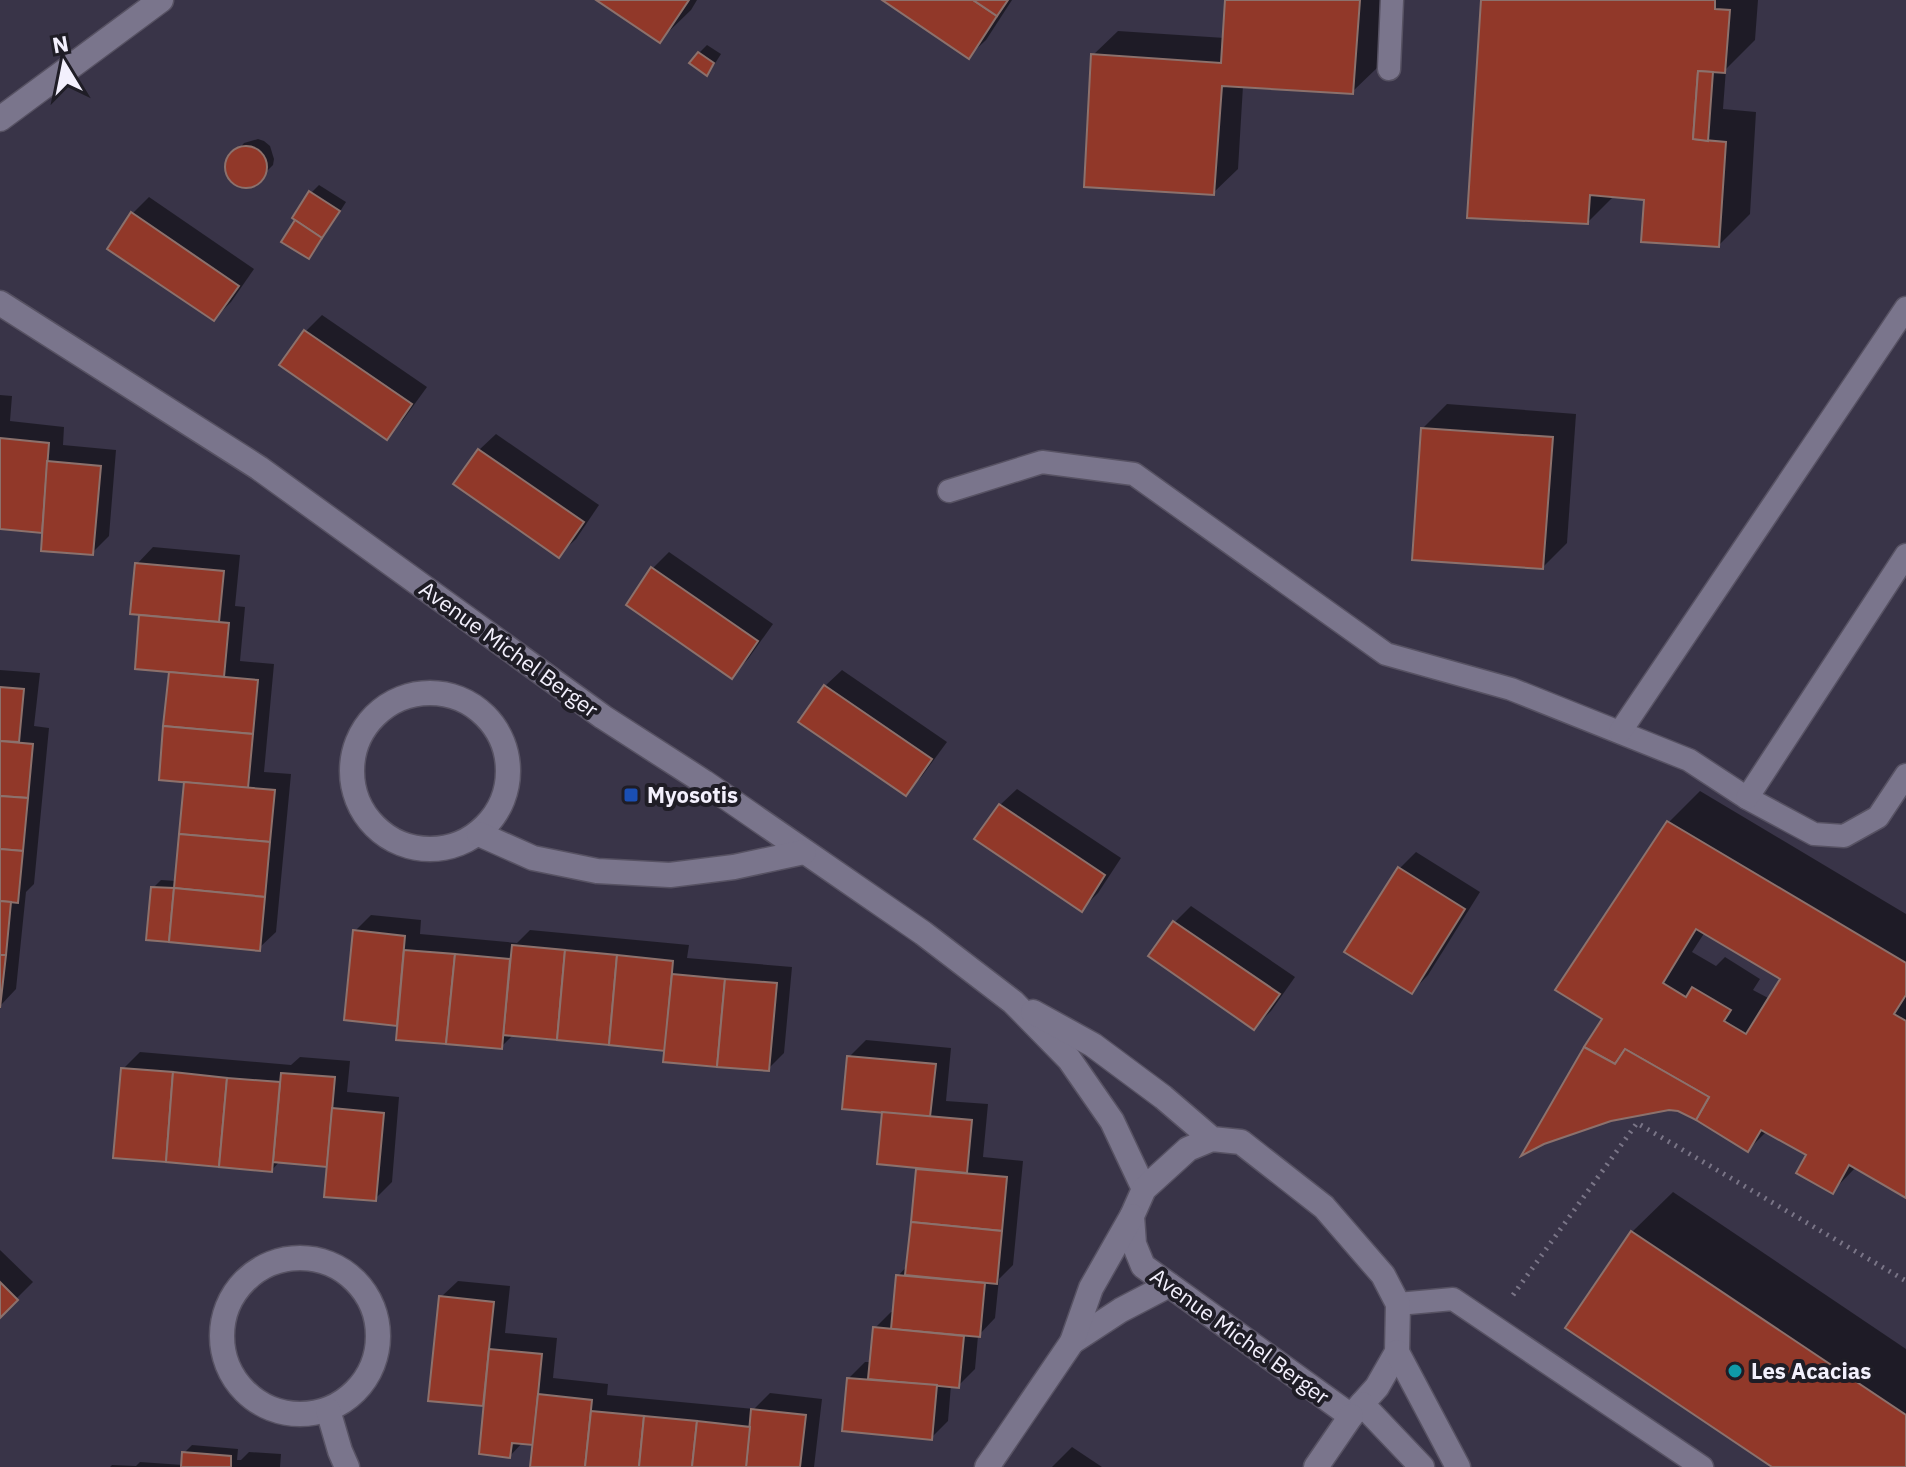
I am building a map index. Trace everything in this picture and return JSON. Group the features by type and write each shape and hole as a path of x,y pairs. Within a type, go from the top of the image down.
{"street":[{"path":"0,119 161,0"},
{"name":"Avenue Michel Berger","path":"0,303 259,468 603,717 704,782 923,933 1013,1002 1069,1059 1112,1121 1144,1189"},
{"path":"440,694 475,707 493,723 505,745 509,769 506,793 496,816 479,834 457,846 433,850 408,847 386,836 368,819 356,798 351,774 355,750 365,727 382,709 404,697 440,694"},
{"path":"479,834 533,858 597,871 656,875 734,867 804,852"},
{"name":"Avenue Michel Berger","path":"1013,1002 1093,1045 1163,1097 1212,1139 1241,1142 1324,1207 1383,1275 1398,1304 1397,1352 1377,1387 1356,1410"},
{"path":"987,1467 1072,1342 1091,1288 1144,1189 1188,1149 1212,1139"},
{"name":"Avenue Michel Berger","path":"1132,1216 1134,1244 1143,1266 1356,1410 1422,1467"},
{"path":"296,1259 321,1261 343,1270 362,1287 374,1309 379,1333 376,1357 366,1379 349,1397 328,1410 304,1414 280,1412 257,1402 239,1385 227,1364 222,1340 224,1316 234,1293 251,1276 272,1263 296,1259"},
{"path":"1072,1342 1121,1310 1169,1285"},
{"name":"Avenue Michel Berger","path":"1397,1352 1458,1467"},
{"path":"328,1410 347,1467"},
{"path":"1316,1467 1356,1410"}],"lane":[{"path":"1389,69 1392,0"},
{"path":"1620,732 1906,308"},
{"path":"949,491 1042,462 1134,474 1386,654 1511,689 1689,760 1747,798 1814,834 1844,836 1878,817 1906,775"},
{"path":"1747,798 1906,555"},
{"path":"1398,1304 1453,1299 1702,1467"}],"path":[{"path":"1491,1325 1637,1123 1906,1281"}],"building":[{"path":"596,0 689,0 660,43"},
{"path":"882,0 973,0 997,16 969,59"},
{"path":"973,0 1008,0 997,16"},
{"path":"1225,0 1360,0 1353,94 1222,86 1214,195 1084,187 1091,54 1221,63"},
{"path":"1481,0 1715,0 1715,9 1730,10 1725,73 1698,71 1693,139 1726,142 1719,247 1641,242 1644,200 1590,195 1588,224 1467,218"},
{"path":"698,52 714,63 707,76 689,63"},
{"path":"1698,71 1713,72 1708,141 1693,139"},
{"path":"246,146 261,152 267,167 261,182 246,188 231,182 225,167 231,152"},
{"path":"309,191 340,211 322,238 292,218"},
{"path":"131,212 239,286 214,321 107,249"},
{"path":"295,220 322,238 309,259 281,242"},
{"path":"304,330 412,404 387,440 279,365"},
{"path":"1421,428 1553,437 1543,569 1412,560"},
{"path":"0,438 49,443 42,533 0,529"},
{"path":"478,449 584,522 559,558 453,484"},
{"path":"47,461 101,466 93,555 41,551"},
{"path":"135,563 224,571 219,622 130,614"},
{"path":"651,567 758,641 732,679 626,605"},
{"path":"139,615 229,623 224,677 135,669"},
{"path":"169,672 258,680 253,734 163,726"},
{"path":"824,685 932,759 906,796 798,722"},
{"path":"0,687 24,689 19,742 0,741"},
{"path":"163,726 253,734 248,788 159,780"},
{"path":"0,741 33,744 28,798 0,796"},
{"path":"184,782 275,790 270,842 179,834"},
{"path":"0,796 28,798 23,851 0,849"},
{"path":"999,804 1105,875 1082,912 974,839"},
{"path":"1667,821 1906,963 1906,995 1894,1014 1906,1021 1906,1198 1849,1165 1833,1194 1796,1173 1806,1155 1761,1130 1748,1152 1696,1120 1709,1097 1625,1049 1615,1064 1584,1047 1602,1019 1555,990","holes":["1696,929 1780,979 1746,1034 1724,1021 1731,1010 1692,987 1686,997 1663,983"]},
{"path":"179,834 270,842 265,897 174,888"},
{"path":"0,849 23,851 18,903 0,901"},
{"path":"1398,867 1465,909 1412,994 1344,952"},
{"path":"151,887 174,888 169,942 146,940"},
{"path":"174,888 265,897 260,951 169,942"},
{"path":"0,901 11,902 6,955 0,955"},
{"path":"1173,921 1280,994 1254,1030 1148,956"},
{"path":"353,930 405,936 397,1026 344,1020"},
{"path":"512,945 565,950 557,1040 503,1035"},
{"path":"404,950 455,954 446,1044 396,1040"},
{"path":"565,950 617,955 609,1045 557,1040"},
{"path":"455,954 510,959 502,1049 446,1044"},
{"path":"0,955 6,955 0,1008"},
{"path":"617,955 673,961 665,1051 609,1045"},
{"path":"672,974 725,979 717,1067 663,1062"},
{"path":"725,979 777,983 769,1071 717,1067"},
{"path":"1584,1047 1615,1064 1625,1049 1709,1097 1696,1120 1669,1110 1611,1121 1544,1144 1521,1156"},
{"path":"847,1056 936,1064 930,1117 842,1109"},
{"path":"121,1068 173,1072 166,1162 113,1158"},
{"path":"173,1072 227,1078 219,1167 166,1162"},
{"path":"281,1073 335,1077 327,1167 273,1162"},
{"path":"227,1078 280,1082 272,1172 219,1167"},
{"path":"332,1108 384,1113 376,1201 324,1197"},
{"path":"882,1112 972,1120 967,1173 877,1164"},
{"path":"916,1169 1007,1177 1002,1231 911,1222"},
{"path":"911,1222 1002,1231 997,1284 905,1275"},
{"name":"Les Acacias","path":"1631,1231 1906,1415 1906,1467 1772,1467 1565,1328"},
{"path":"896,1275 985,1283 980,1337 891,1329"},
{"path":"0,1282 18,1300 0,1318"},
{"path":"439,1296 494,1302 483,1406 428,1401"},
{"path":"873,1327 964,1336 959,1388 868,1379"},
{"path":"489,1349 542,1354 533,1445 512,1443 510,1458 479,1454"},
{"path":"847,1378 937,1385 932,1440 842,1431"},
{"path":"538,1394 592,1400 585,1467 530,1467"},
{"path":"751,1409 806,1415 800,1467 746,1467"},
{"path":"591,1411 644,1416 639,1467 585,1467"},
{"path":"644,1416 697,1421 692,1467 639,1467"},
{"path":"697,1421 750,1427 746,1467 692,1467"},
{"path":"182,1452 231,1456 231,1467 181,1467"}],"place":[{"name":"Myosotis","path":"631,795"},
{"name":"Les Acacias","path":"1735,1371"}]}
